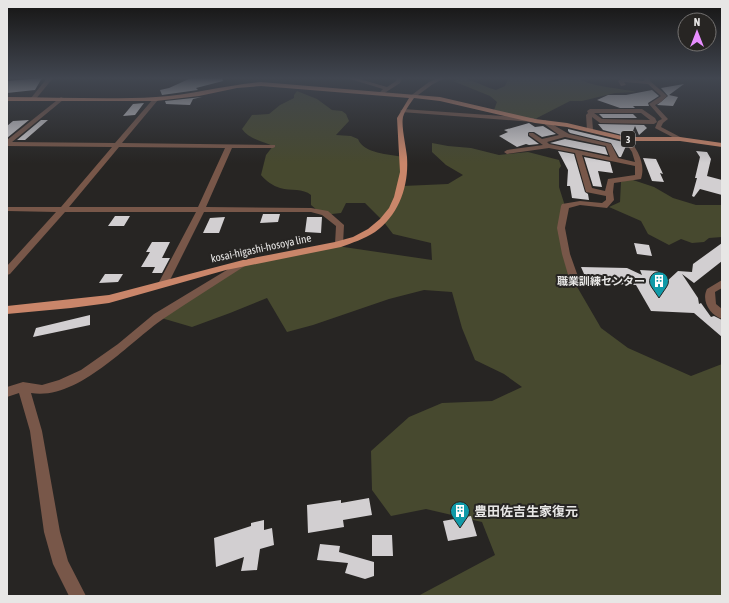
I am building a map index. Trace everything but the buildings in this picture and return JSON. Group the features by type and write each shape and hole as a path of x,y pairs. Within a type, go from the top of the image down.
{"main road":[{"name":"kosai-higashi-hosoya line","path":"7,310 66,306 108,299 245,262 339,244 357,238 376,228 395,206 404,176 400,118 406,106"},
{"name":"3","path":"474,106 535,121 590,130 626,139 680,139 722,145"}],"street":[{"path":"7,144 53,106"},
{"path":"7,272 63,209 150,106"},
{"path":"654,106 665,119 660,122 658,128 680,139"},
{"path":"403,111 535,121"},
{"path":"590,130 590,111 642,111 653,119 654,122 600,121 591,113"},
{"path":"545,122 552,128 566,135 609,145 615,160"},
{"path":"531,134 549,146"},
{"path":"541,141 566,135"},
{"path":"576,285 566,254 561,228 565,206 580,203 604,206 610,200 609,194 611,181 638,177 638,156 626,139"},
{"path":"7,144 273,146"},
{"path":"163,284 201,210 229,146"},
{"path":"507,152 549,146 639,165"},
{"path":"578,152 589,190 609,194"},
{"path":"7,209 311,210 325,213 340,226 339,244"},
{"path":"7,392 23,387 42,390 62,384 85,373 122,347 158,317 245,262"},
{"path":"722,283 710,291 711,305 722,315"},
{"path":"23,387 36,431 52,532 61,564 78,596"}],"green space":[{"path":"279,106 327,106 332,110 342,111 346,114 349,121 336,135 351,136 358,139 366,148 384,154 403,157 403,186 448,184 463,175 446,165 432,152 432,143 471,148 499,155 528,152 559,160 561,166 559,169 559,187 565,206 562,218 576,285 601,328 628,348 691,376 722,364 722,596 418,596 495,555 482,522 426,509 391,516 372,490 371,451 409,417 442,403 492,401 522,387 504,374 475,360 462,328 452,292 424,290 389,299 313,325 287,332 267,298 192,327 158,317 245,262 330,245 432,260 431,243 393,234 383,221 365,203 346,203 341,213 323,215 311,205 311,195 308,193 301,190 277,187 265,179 261,175 266,155 273,146 248,135 242,129 252,115 269,114"},
{"path":"495,106 560,106 537,118 535,121 494,110"},
{"path":"630,179 654,187 673,198 696,205 722,205 722,237 709,238 704,242 692,243 681,239 669,245 648,234 641,221 609,207 620,202 621,182"}],"place":[{"name":"職業訓練センター","path":"659,298"},
{"name":"豊田佐吉生家復元","path":"460,528"}]}
